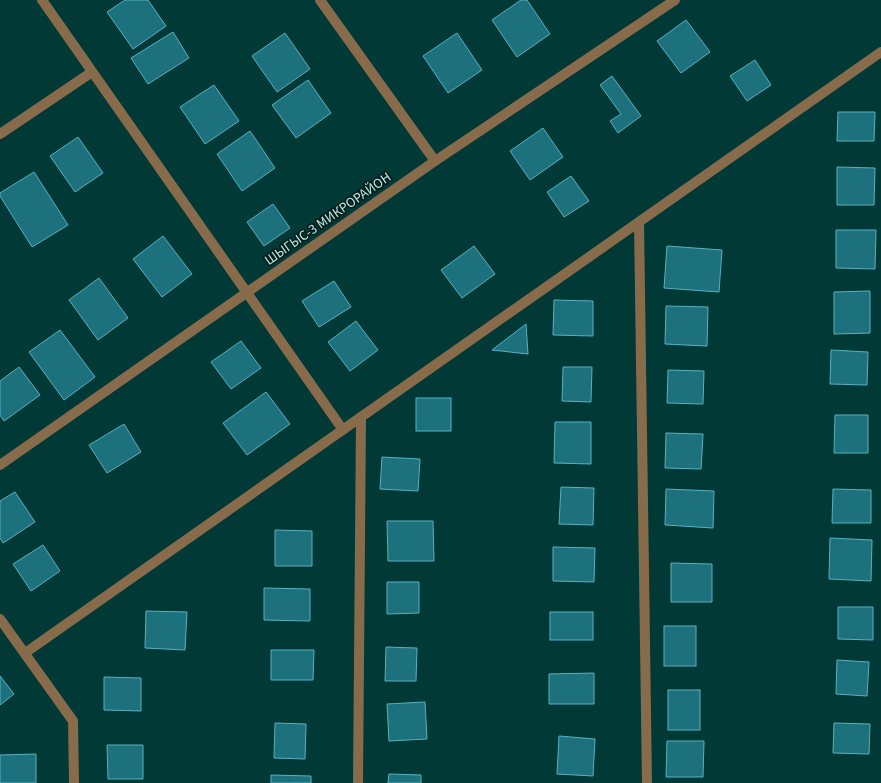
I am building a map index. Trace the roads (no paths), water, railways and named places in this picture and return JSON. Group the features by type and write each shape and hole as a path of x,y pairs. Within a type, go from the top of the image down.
{"street":[{"path":"42,0 343,430"},
{"path":"320,0 434,162"},
{"name":"ШЫГЫС-3 МИКРОРАЙОН","path":"0,465 434,162 675,0"},
{"path":"25,653 881,52"},
{"path":"0,134 92,72"},
{"path":"639,222 647,783"},
{"path":"358,783 361,417"},
{"path":"0,619 73,721 74,783"}]}
